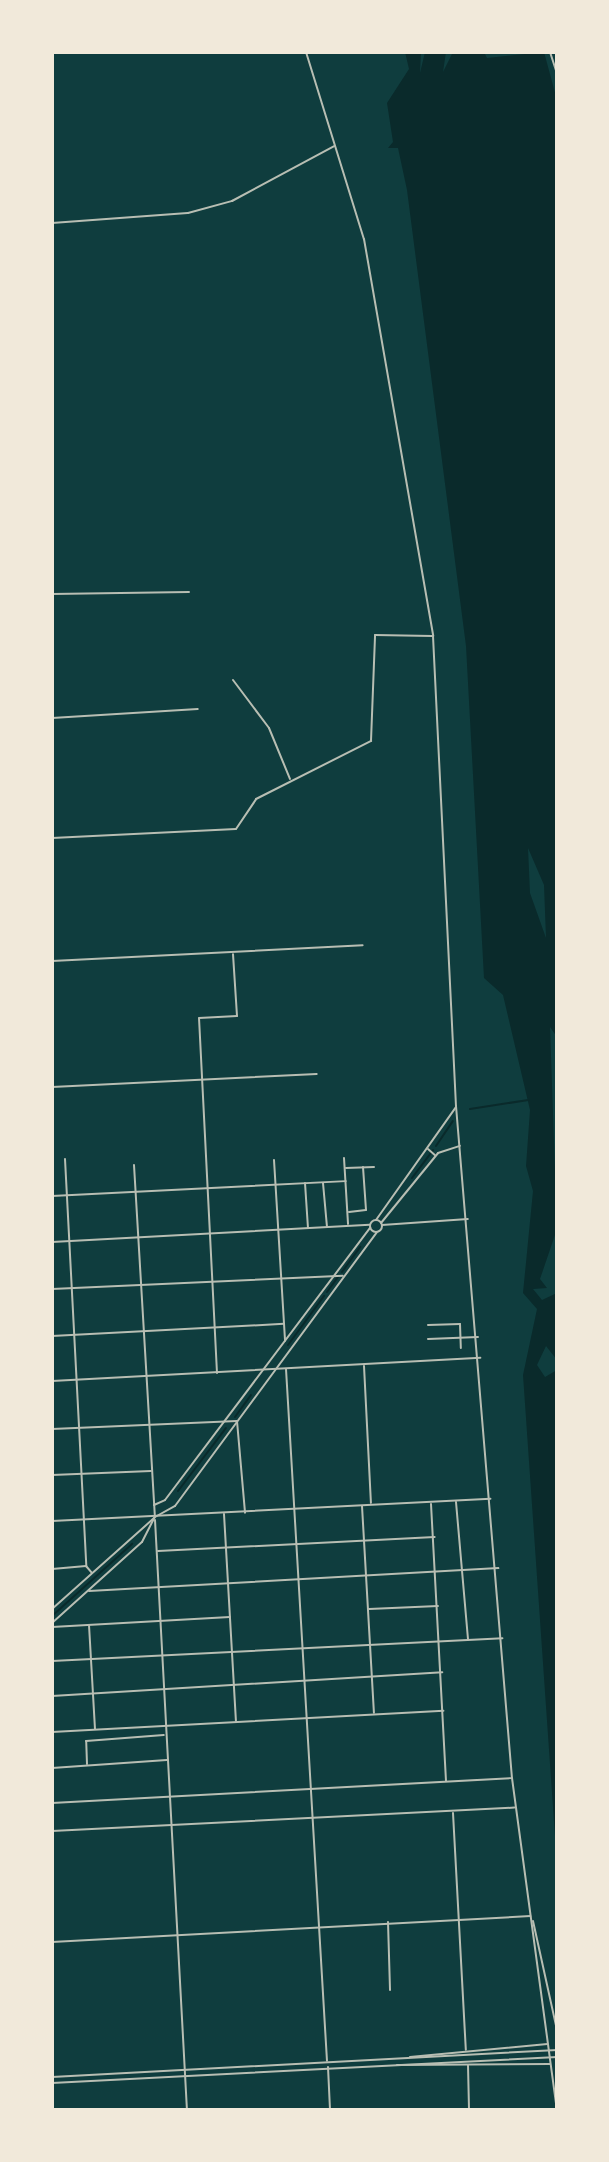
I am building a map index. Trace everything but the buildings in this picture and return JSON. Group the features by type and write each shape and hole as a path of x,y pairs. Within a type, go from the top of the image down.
{"street":[{"path":"306,52 368,259 433,636 456,1106 498,1568 512,1778 529,1896 557,2030"},
{"path":"550,52 557,73"},
{"path":"52,223 188,213 232,201 335,145"},
{"path":"52,594 143,589 189,592"},
{"path":"52,838 236,829 256,799 371,741 375,635 433,636"},
{"path":"233,680 269,728 290,780"},
{"path":"52,718 198,709"},
{"path":"52,961 363,945"},
{"path":"217,1373 199,1018 237,1016 233,954"},
{"path":"52,1087 317,1074"},
{"path":"154,1505 165,1500 264,1371 456,1106"},
{"path":"52,1609 155,1517 175,1506 434,1156 460,1146"},
{"path":"427,1150 434,1148 434,1156"},
{"path":"344,1158 348,1226"},
{"path":"65,1159 83,1520 86,1566 92,1573"},
{"path":"274,1160 285,1343"},
{"path":"134,1165 187,2110"},
{"path":"348,1212 365,1211 363,1167"},
{"path":"345,1168 374,1167"},
{"path":"323,1181 327,1227"},
{"path":"52,1196 346,1181"},
{"path":"305,1182 308,1228"},
{"path":"376,1220 382,1224 468,1219"},
{"path":"52,1242 348,1226 370,1227 377,1232"},
{"path":"52,1289 337,1273 344,1277"},
{"path":"321,1295 327,1300"},
{"path":"52,1336 284,1324"},
{"path":"428,1325 460,1324 461,1348"},
{"path":"428,1339 478,1337"},
{"path":"276,1355 284,1359"},
{"path":"52,1381 480,1358"},
{"path":"364,1365 371,1506"},
{"path":"286,1369 303,1718 327,2062"},
{"path":"52,1429 237,1421"},
{"path":"237,1421 245,1513"},
{"path":"52,1475 152,1471"},
{"path":"52,1521 491,1499"},
{"path":"165,1500 175,1506"},
{"path":"456,1501 468,1639"},
{"path":"430,1503 439,1606 446,1782"},
{"path":"362,1506 374,1715"},
{"path":"224,1514 236,1723"},
{"path":"52,1625 143,1541 155,1517"},
{"path":"138,1532 143,1541"},
{"path":"157,1551 435,1537"},
{"path":"52,1569 86,1566"},
{"path":"88,1591 498,1568"},
{"path":"368,1609 439,1606"},
{"path":"52,1625 230,1617"},
{"path":"89,1625 95,1730"},
{"path":"52,1661 502,1638"},
{"path":"52,1696 442,1672"},
{"path":"52,1732 443,1711"},
{"path":"87,1765 86,1741 166,1735"},
{"path":"52,1768 167,1760"},
{"path":"52,1803 512,1778"},
{"path":"52,1831 515,1808"},
{"path":"453,1810 456,1917 466,2051"},
{"path":"529,1896 557,2110"},
{"path":"52,1942 388,1920 531,1916"},
{"path":"388,1920 390,1990"},
{"path":"375,2060 548,2044"},
{"path":"376,2065 557,2050"},
{"path":"52,2077 375,2060 557,2057"},
{"path":"468,2064 469,2110"},
{"path":"52,2083 376,2065 550,2064"},
{"path":"328,2067 330,2110"}],"water":[{"path":"405,52 421,52 420,73 425,52 446,52 443,72 453,52 484,52 487,58 544,52 557,100 557,1037 550,1027 557,1229 540,1279 547,1288 533,1289 542,1300 557,1293 557,1360 546,1346 537,1365 545,1377 557,1370 557,1865 523,1375 537,1309 523,1293 533,1191 526,1166 530,1110 503,995 484,978 466,646 407,190 398,148 388,148 393,142 387,103 409,69","holes":["528,848 544,885 546,938 530,893"]}],"waterway":[{"path":"470,1109 528,1100"},
{"path":"436,1146 453,1121"},
{"path":"412,1178 433,1150"},
{"path":"342,1272 360,1247"},
{"path":"327,1292 338,1277"},
{"path":"288,1345 324,1296"},
{"path":"235,1417 251,1395"},
{"path":"178,1491 226,1428"},
{"path":"52,1616 132,1544"}]}
